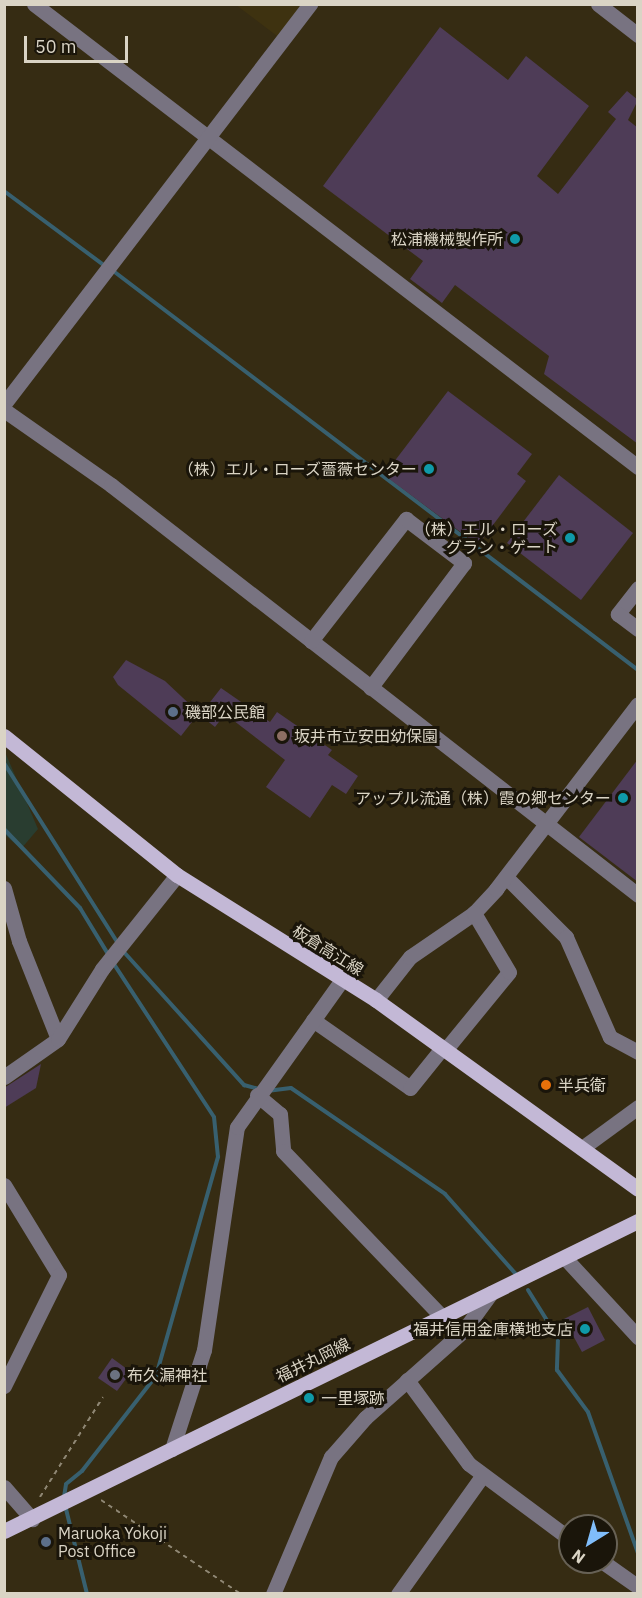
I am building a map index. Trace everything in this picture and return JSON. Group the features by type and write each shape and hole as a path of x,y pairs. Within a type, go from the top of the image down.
{"main road":[{"name":"板倉高江線","path":"4,736 177,875 376,1000 638,1189"},
{"name":"福井丸岡線","path":"4,1531 30,1516 89,1491 638,1221"}],"street":[{"path":"34,4 638,467"},
{"path":"4,404 310,4"},
{"path":"598,4 638,35"},
{"path":"4,410 311,641 638,895"},
{"path":"311,641 406,519 464,563 370,688"},
{"path":"638,588 618,614 638,629"},
{"path":"376,1000 410,957 474,914 547,825 638,704"},
{"path":"4,1077 58,1039 102,969 177,875"},
{"path":"506,877 566,937 610,1037 638,1052"},
{"path":"4,888 19,941 58,1039"},
{"path":"313,1020 410,1088 509,972 474,914"},
{"path":"172,1449 204,1350 237,1127 257,1095 342,980"},
{"path":"257,1095 280,1114 283,1151 442,1317"},
{"path":"582,1148 638,1107"},
{"path":"4,1386 59,1275 5,1185"},
{"path":"565,1258 638,1337"},
{"path":"273,1593 332,1457 407,1380 464,1330 491,1293"},
{"path":"407,1380 455,1448 483,1475 558,1530"},
{"path":"405,1591 483,1475"},
{"path":"4,1486 30,1516"},
{"path":"618,1573 637,1586"}],"path":[{"path":"30,1516 103,1397"},
{"path":"89,1491 241,1593"}],"shaded area":[{"path":"236,5 302,5 277,36"}],"green space":[{"path":"5,752 38,829 21,849 5,835"}],"building":[{"name":"松浦機械製作所","path":"440,27 508,80 526,56 589,106 537,176 558,194 616,119 608,112 627,91 638,100 628,120 638,128 638,444 544,374 549,356 455,285 442,303 410,279 423,261 323,186"},
{"name":"（株）エル・ローズ薔薇センター","path":"448,391 532,454 517,474 526,481 478,545 384,475"},
{"name":"（株）エル・ローズ グラン・ゲート","path":"559,475 633,533 581,600 507,543"},
{"path":"126,660 165,681 199,713 181,736 118,685 113,677"},
{"path":"221,688 270,722 277,712 332,750 328,755 358,776 346,794 332,785 310,818 266,787 285,760 225,714 215,727 200,715"},
{"name":"アップル流通（株）霞の郷センター","path":"638,759 638,882 579,837"},
{"path":"41,1064 36,1088 4,1108 4,1088"},
{"name":"福井信用金庫横地支店","path":"588,1307 605,1340 582,1352 564,1319"},
{"name":"布久漏神社","path":"112,1358 131,1372 117,1391 98,1378"}],"waterway":[{"path":"4,191 105,266"},
{"path":"112,270 638,670"},
{"path":"4,763 117,942"},
{"path":"4,829 80,908 108,954"},
{"path":"123,951 244,1085 259,1089"},
{"path":"64,1497 66,1484 82,1471 156,1376 218,1157 214,1117 112,961"},
{"path":"267,1091 291,1088 445,1194 515,1273"},
{"path":"528,1290 558,1338 557,1370 588,1412 638,1553"},
{"path":"65,1505 87,1594"}],"place":[{"name":"松浦機械製作所","path":"515,239"},
{"name":"（株）エル・ローズ薔薇センター","path":"429,469"},
{"name":"（株）エル・ローズ グラン・ゲート","path":"570,538"},
{"name":"磯部公民館","path":"173,712"},
{"name":"坂井市立安田幼保園","path":"282,736"},
{"name":"アップル流通（株）霞の郷センター","path":"623,798"},
{"name":"半兵衛","path":"546,1085"},
{"name":"福井信用金庫横地支店","path":"585,1329"},
{"name":"布久漏神社","path":"115,1375"},
{"name":"一里塚跡","path":"309,1398"},
{"name":"Maruoka Yokoji Post Office","path":"46,1542"}]}
